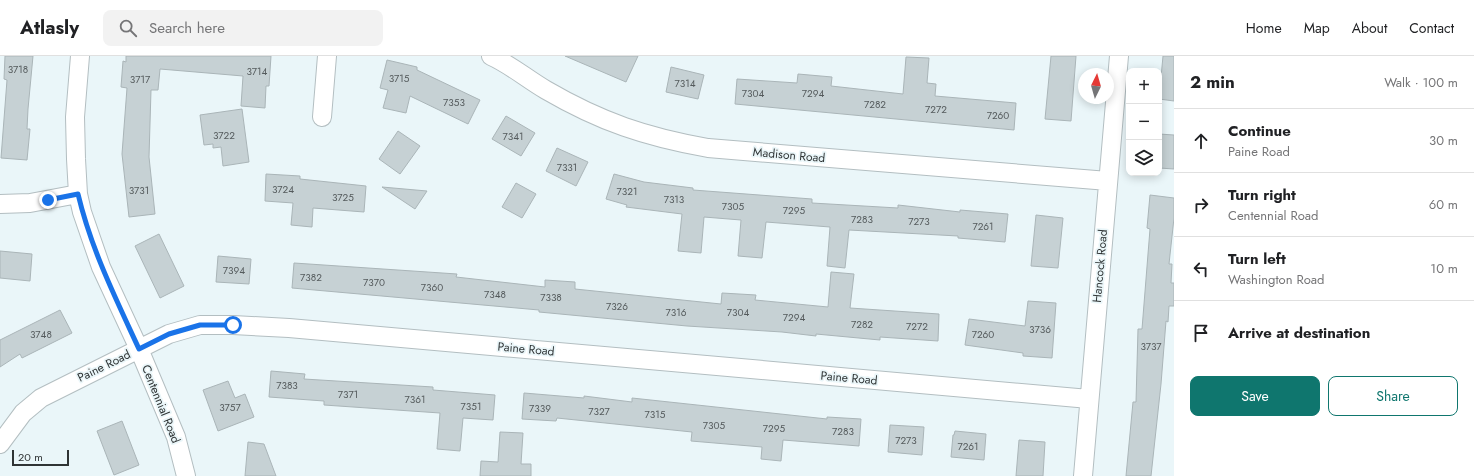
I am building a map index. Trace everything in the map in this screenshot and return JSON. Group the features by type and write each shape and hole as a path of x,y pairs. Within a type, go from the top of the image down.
{"street":[{"name":"Centennial Road","path":"80,56 75,117 78,194 82,212 101,267 139,349 176,437 186,476"},
{"path":"322,117 327,56"},
{"name":"Madison Road","path":"491,56 584,110 625,128 665,140 716,149 1108,181"},
{"name":"Hancock Road","path":"1083,476 1119,56"},
{"path":"0,204 30,203 78,194"},
{"name":"Paine Road","path":"0,444 23,413 40,398 169,334 200,325 233,325 1089,399"}],"building":[{"path":"5,56 33,56 28,109 27,129 30,129 27,160 1,158 7,80 4,79"},
{"path":"126,56 271,56 269,86 266,86 265,108 241,106 243,76 160,69 158,90 151,90 149,157 155,214 129,217 122,154 127,88 121,87 123,61 126,62"},
{"path":"565,56 638,56 626,82"},
{"path":"1051,56 1076,56 1071,121 1045,119"},
{"path":"1163,56 1174,56 1174,101 1162,99"},
{"path":"906,57 929,58 927,83 936,84 935,96 1016,103 1014,130 735,104 737,79 797,83 798,74 832,77 831,86 903,94"},
{"path":"387,60 417,67 417,70 480,100 468,124 410,96 406,113 383,108 388,90 380,88"},
{"path":"671,67 704,75 698,99 666,92"},
{"path":"242,109 249,162 223,166 221,147 213,148 213,144 204,145 200,115"},
{"path":"506,116 535,133 521,156 492,139"},
{"path":"398,131 420,146 400,174 379,159"},
{"path":"1162,134 1174,135 1174,169 1162,168"},
{"path":"557,148 588,162 576,186 546,171"},
{"path":"266,174 300,176 300,179 366,186 364,212 313,208 312,227 291,225 293,203 265,201"},
{"path":"614,174 644,182 693,188 693,190 812,199 812,203 898,208 898,205 960,212 960,210 1008,214 1005,242 958,238 958,236 849,230 845,268 827,266 830,227 766,222 762,258 738,256 741,220 704,217 701,253 678,251 682,214 626,207 627,205 606,199"},
{"path":"516,183 536,194 522,218 502,207"},
{"path":"382,187 427,191 415,209"},
{"path":"1150,195 1174,198 1174,218 1169,264 1172,264 1171,283 1174,283 1174,306 1169,306 1168,322 1166,321 1151,476 1126,476 1133,402 1136,402 1138,329 1142,329 1150,229 1147,228"},
{"path":"1036,215 1063,218 1058,268 1031,266"},
{"path":"159,234 184,286 160,298 135,246"},
{"path":"0,251 32,254 30,281 0,278"},
{"path":"218,256 251,259 249,284 216,282"},
{"path":"294,263 457,274 456,277 545,287 545,280 575,282 575,289 721,304 722,293 756,295 755,300 828,307 831,272 854,274 850,308 939,314 938,341 880,337 880,340 816,334 816,336 782,332 687,326 539,312 539,310 292,288"},
{"path":"1028,301 1056,303 1052,358 1023,356 1023,353 965,345 969,319 1025,326"},
{"path":"60,310 72,333 22,358 20,354 0,367 0,340"},
{"path":"271,371 305,374 304,379 433,387 433,390 495,395 493,420 463,418 460,451 437,449 440,413 324,405 324,401 269,397"},
{"path":"228,381 235,398 245,394 254,417 218,431 203,390"},
{"path":"524,393 584,398 584,396 632,402 632,398 827,419 827,417 861,419 859,446 783,440 781,461 761,459 762,447 691,441 692,432 557,418 556,421 522,419"},
{"path":"122,421 139,465 114,475 97,431"},
{"path":"890,425 924,427 922,455 888,452"},
{"path":"955,431 986,434 984,460 951,457 953,435"},
{"path":"500,432 523,433 521,464 531,464 531,476 480,476 481,461 498,462"},
{"path":"1019,440 1045,442 1043,476 1016,476"},
{"path":"248,442 264,444 276,476 245,476"}],"route":[{"path":"48,200 78,194 82,212 101,267 139,349 169,334 200,325 233,325"}]}
